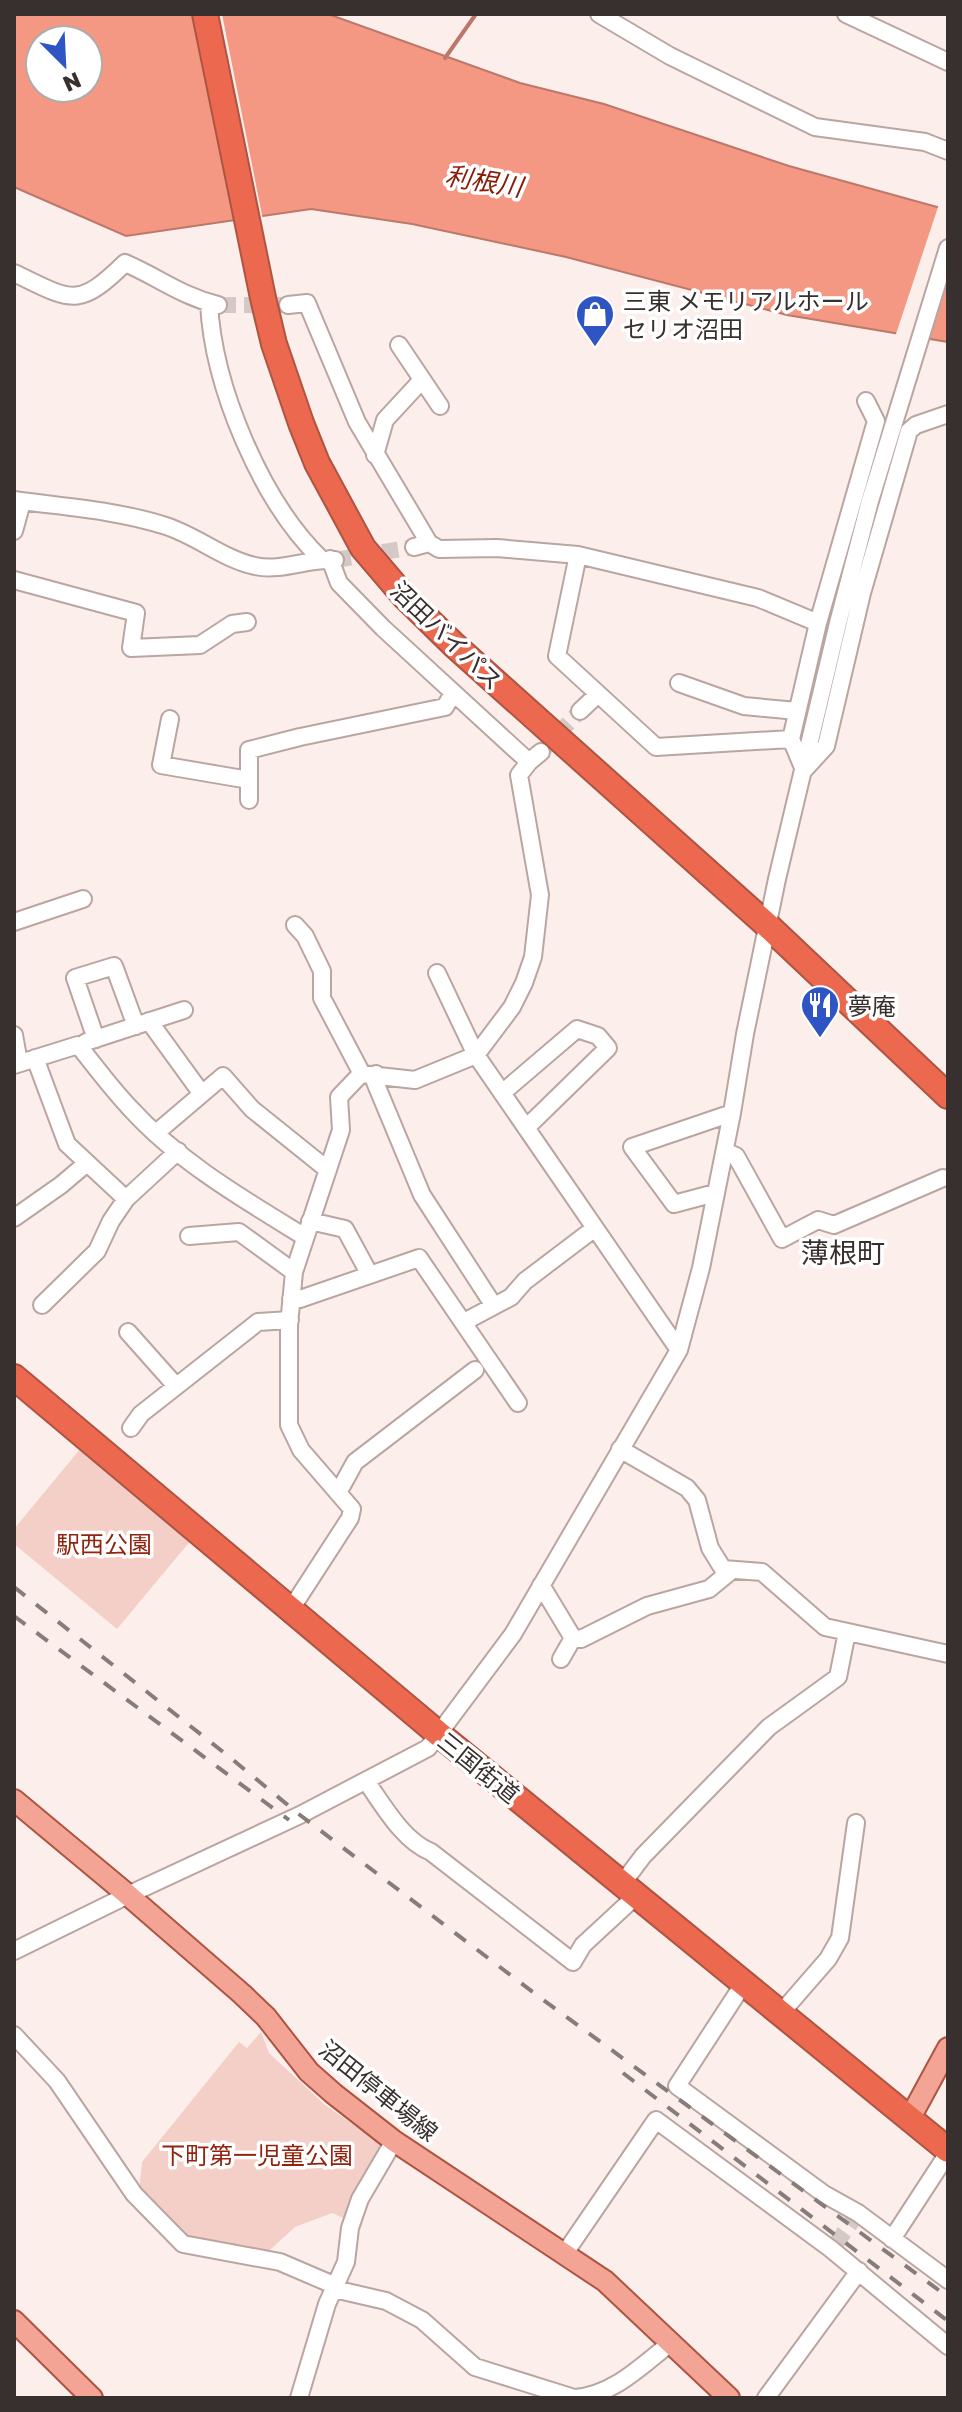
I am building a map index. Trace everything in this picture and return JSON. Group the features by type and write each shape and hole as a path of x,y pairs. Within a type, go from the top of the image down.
{"highway":[{"name":"沼田バイパス","path":"205,14 263,298 286,383 317,463 350,525 383,572 454,645 767,925 948,1096"},
{"name":"三国街道","path":"14,1377 440,1735 948,2151"}],"main road":[{"name":"沼田停車場線","path":"14,1800 266,2017 309,2072 394,2141 605,2281 729,2398"},
{"path":"910,2118 948,2048"},
{"path":"14,2321 92,2398"}],"street":[{"path":"599,14 670,56 815,127 925,142 948,151"},
{"path":"846,14 948,62"},
{"path":"14,1951 300,1815 428,1748 513,1634 679,1350 701,1268 767,925 838,623 902,391 948,248"},
{"path":"14,273 65,295 84,296 105,283 125,263 149,273 170,289 214,304 209,323 226,397 249,451 304,542 329,559 339,583 383,628 453,693 535,757 519,775 540,895 533,957 512,1007 476,1055 415,1080 369,1074 339,1097 341,1130 294,1272 290,1320 289,1425 301,1450 352,1509 350,1518 291,1609"},
{"path":"288,305 307,303 357,422 422,545 439,549 497,548 578,555 758,598 818,623"},
{"path":"399,345 440,406"},
{"path":"375,455 385,420 422,380"},
{"path":"804,770 791,739 818,623 880,422 866,401"},
{"path":"804,770 826,746 862,593 908,431 948,414"},
{"path":"14,531 18,501 124,515 169,526 215,551 257,567 329,559"},
{"path":"578,555 557,656 656,747 791,739"},
{"path":"14,580 136,613 131,648 200,645 232,624 247,622"},
{"path":"679,683 744,706 797,711"},
{"path":"249,800 249,750 445,707 453,693"},
{"path":"580,711 597,695"},
{"path":"170,719 161,765 249,780"},
{"path":"14,922 83,899"},
{"path":"295,925 305,936 322,971 322,998 375,1082 422,1195 494,1306"},
{"path":"96,1039 75,978 114,966 143,1023 202,1094"},
{"path":"437,973 476,1055 679,1350"},
{"path":"23,1062 184,1010"},
{"path":"502,1093 577,1029 598,1036 608,1048 526,1128"},
{"path":"14,1035 23,1062 67,1144 126,1199"},
{"path":"78,1045 130,1108 220,1185 308,1229 345,1229 370,1275"},
{"path":"156,1133 223,1076 252,1109 328,1170"},
{"path":"715,1193 674,1204 632,1147 732,1113"},
{"path":"42,1305 97,1251 126,1199 178,1151"},
{"path":"725,1151 736,1156 782,1239 818,1220 834,1225 943,1178"},
{"path":"14,1218 87,1163"},
{"path":"464,1322 511,1297 525,1281 595,1228"},
{"path":"189,1236 239,1232 294,1272"},
{"path":"291,1299 300,1299 419,1258 518,1403"},
{"path":"131,1428 141,1414 258,1322 290,1320"},
{"path":"128,1332 176,1386"},
{"path":"338,1493 355,1462 475,1370"},
{"path":"620,1449 687,1488 697,1500 710,1548 723,1569 762,1572 825,1627 948,1654"},
{"path":"573,1638 581,1639 647,1606 709,1589 731,1571"},
{"path":"541,1585 573,1638"},
{"path":"366,1781 420,1848 431,1852 573,1962 583,1945 629,1890 643,1856 769,1727 838,1677 847,1632"},
{"path":"561,1659 573,1638"},
{"path":"781,2013 828,1959 840,1938 856,1823"},
{"path":"744,1983 677,2086 948,2280"},
{"path":"14,2035 57,2081 134,2194 183,2244 280,2262 329,2283 334,2289 386,2301 422,2320 475,2367 575,2398 610,2390 672,2342"},
{"path":"565,2253 656,2120 833,2247 948,2346"},
{"path":"299,2398 327,2304 346,2262 350,2228 360,2199 394,2141"},
{"path":"892,2239 948,2151"},
{"path":"766,2398 859,2271"}],"green space":[{"name":"駅西公園","path":"81,1448 192,1539 117,1629 14,1544 14,1529"},
{"name":"下町第一児童公園","path":"261,2032 269,2053 324,2104 383,2146 346,2219 332,2213 295,2227 270,2250 251,2251 184,2237 139,2191 142,2162 239,2042 247,2048"}],"water":[{"name":"利根川","path":"14,14 328,14 520,83 604,104 789,166 948,210 948,342 787,315 566,257 412,224 311,209 126,236 14,187"}],"pier":[{"path":"196,14 222,14 263,220 238,224"},
{"path":"939,204 948,206 948,280 928,343 895,337"}],"waterway":[{"path":"445,58 476,14"}],"tunnel":[{"path":"220,305 288,305"},
{"path":"335,560 414,547"},
{"path":"541,752 580,711"},
{"path":"835,2245 856,2216"}],"railway":[{"path":"14,1587 300,1815 538,1996 948,2297"},
{"path":"14,1616 289,1820"},
{"path":"623,2073 948,2321"}],"place":[{"name":"三東 メモリアルホール セリオ沼田","path":"595,348"},
{"name":"夢庵","path":"820,1039"}],"district":[{"name":"薄根町","path":"843,1252"}]}
